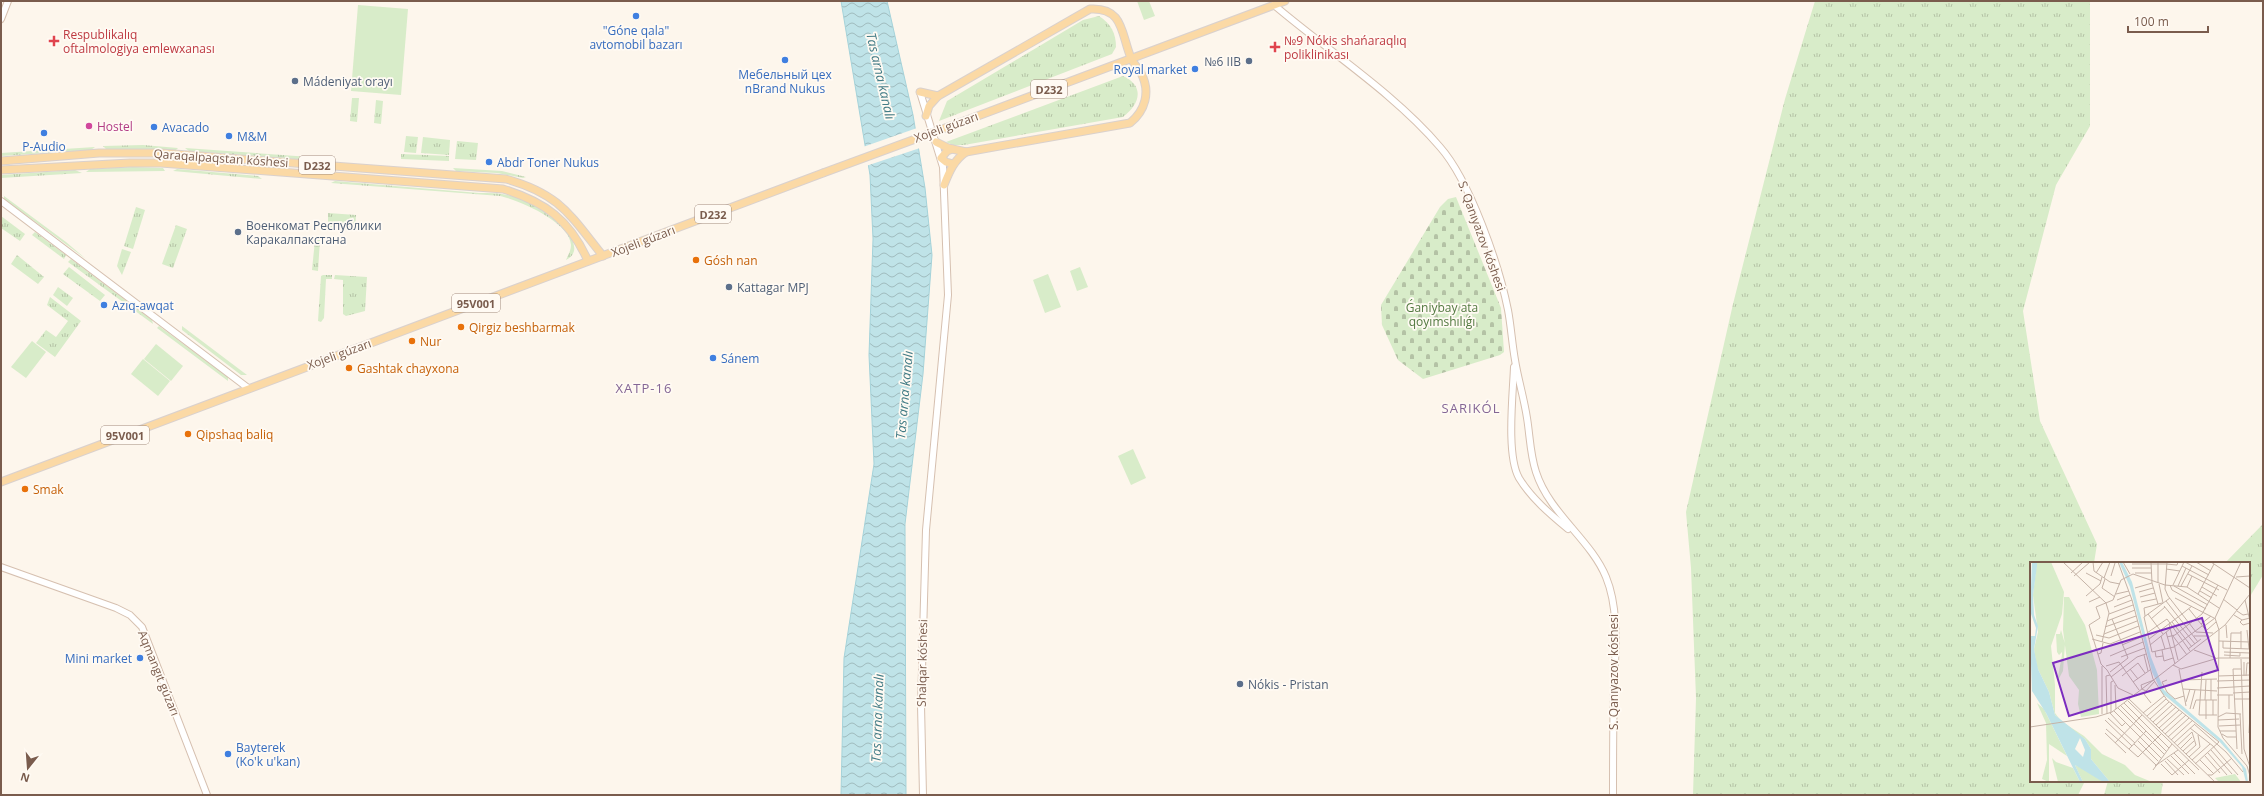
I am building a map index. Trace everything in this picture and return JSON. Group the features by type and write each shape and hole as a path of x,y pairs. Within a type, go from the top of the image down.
{"main road":[{"name":"Xojeli gúzarı","path":"1,482 248,388 1286,1"},
{"path":"926,116 929,106 938,96 1090,9 1099,8 1108,11 1116,18 1125,35 1131,58 1143,80 1145,100 1143,110 1130,123 966,152 952,150 936,142"},
{"path":"920,92 938,96"},
{"path":"952,150 947,151 941,158 946,162 953,164"},
{"path":"944,186 953,164 958,157 966,152"},
{"name":"Qaraqalpaqstan kóshesi","path":"1,161 99,153 172,153 327,166 488,177 532,186 548,196 569,212 603,256"},
{"path":"172,153 172,164"},
{"name":"Qaraqalpaqstan kóshesi","path":"1,170 130,162 503,189 524,195 555,214 568,226 588,261"},
{"path":"326,176 327,166"},
{"path":"582,249 590,250 593,242"}],"street":[{"path":"1,19 8,1"},
{"name":"S. Qanıyazov kóshesi","path":"1274,5 1416,121 1442,148 1460,175 1474,207 1493,258 1508,311 1514,358 1537,475 1554,506 1576,535 1593,554 1607,578 1613,606 1616,638 1613,795"},
{"name":"Shalqar kóshesi","path":"920,92 926,116 941,158 944,186 948,294 926,530 921,705 923,795"},
{"path":"1,201 248,388"},
{"name":"S. Qanıyazov kóshesi","path":"1514,358 1512,408 1514,466 1519,477 1542,506 1576,535"},
{"name":"Aqmangıt gúzarı","path":"1,567 116,608 130,615 142,627 207,795"}],"green space":[{"path":"1137,1 1149,1 1155,16 1144,20"},
{"path":"1815,1 2090,1 2090,126 2056,185 2023,311 2040,421 2097,544 2094,562 2030,562 2030,782 2084,782 2078,795 1693,795 1696,698 1691,568 1686,512 1733,304 1785,99"},
{"path":"358,5 408,9 401,95 351,91"},
{"path":"1099,16 1107,22 1114,33 1116,47 1112,54 939,121 947,101 1083,20"},
{"path":"1123,76 1135,85 1138,95 1133,107 1123,117 964,145 953,145 946,142"},
{"path":"352,98 359,98 357,122 350,121"},
{"path":"376,100 383,101 381,124 374,123"},
{"path":"406,136 418,137 416,153 404,152"},
{"path":"423,137 450,140 449,155 421,153"},
{"path":"457,141 478,143 476,160 455,159"},
{"path":"143,145 178,148 176,150 106,149 103,146"},
{"path":"95,147 91,150 1,156 1,153"},
{"path":"185,148 324,158 322,161 189,151"},
{"path":"401,154 449,156 449,161 401,159"},
{"path":"133,167 163,168 165,171 86,172 90,169"},
{"path":"453,168 502,171 526,177 523,178 497,173 456,171"},
{"path":"177,169 258,176 262,179 173,171"},
{"path":"75,170 82,173 1,178 1,175"},
{"path":"335,181 479,193 496,193 512,196 531,203 564,228 574,243 574,251 573,254 566,260 571,245 568,236 562,228 542,213 508,198 500,196 331,183"},
{"path":"4,196 66,242 86,259 4,199"},
{"name":"Ǵaniybay ata qoyımshılıǵı","path":"1456,197 1501,308 1504,352 1500,355 1423,379 1398,360 1382,325 1381,305 1440,207 1448,199"},
{"path":"136,207 145,210 133,249 124,246"},
{"path":"328,213 356,215 355,230 328,228"},
{"path":"1,216 25,234 20,241 1,228"},
{"path":"176,225 187,229 173,268 162,264"},
{"path":"35,232 66,255 64,259 32,235"},
{"path":"315,240 320,240 318,271 312,270"},
{"path":"122,249 131,252 122,275 117,266"},
{"path":"17,255 44,277 38,284 11,264"},
{"path":"71,259 152,320 153,324 68,262"},
{"path":"69,267 105,295 100,301 63,274"},
{"path":"1080,267 1088,287 1077,291 1070,271"},
{"path":"1048,274 1061,307 1045,313 1033,280"},
{"path":"332,275 332,279 326,279 324,318 321,322 318,321 321,276"},
{"path":"335,275 367,277 365,311 346,316 343,314 343,280 334,279"},
{"path":"58,287 73,298 67,306 53,295"},
{"path":"50,297 81,321 55,357 36,343 46,330 56,337 68,321 47,305"},
{"path":"159,326 228,377 228,381 157,328"},
{"path":"182,326 247,375 241,375 182,330"},
{"path":"32,341 46,352 26,378 11,367"},
{"path":"156,344 183,366 171,381 144,359"},
{"path":"143,359 170,381 158,396 131,374"},
{"path":"1133,449 1146,478 1131,485 1118,456"},
{"path":"2263,524 2263,575 2250,596 2250,562 2226,562"},
{"path":"2108,782 2163,782 2161,795 2104,795"}],"water":[{"name":"Tas arna kanalı","path":"841,1 887,1 913,115 925,188 932,255 923,374 905,524 906,795 841,795 844,658 874,464 869,355 873,239 870,175"}],"pier":[{"path":"917,128 920,148 866,166 863,147"}],"place":[{"name":"\"Góne qala\" avtomobil bazarı","path":"636,16"},
{"name":"Respublikalıq oftalmologiya emlewxanası","path":"54,41"},
{"name":"№9 Nókis shańaraqlıq poliklinikası","path":"1275,47"},
{"name":"Мебельный цех nBrand Nukus","path":"785,60"},
{"name":"№6 IIB","path":"1249,61"},
{"name":"Royal market","path":"1195,69"},
{"name":"Mádeniyat orayı","path":"295,81"},
{"name":"Hostel","path":"89,126"},
{"name":"Avacado","path":"154,127"},
{"name":"P-Audio","path":"44,133"},
{"name":"M&M","path":"229,136"},
{"name":"Abdr Toner Nukus","path":"489,162"},
{"name":"Военкомат Республики Каракалпакстана","path":"238,232"},
{"name":"Gósh nan","path":"696,260"},
{"name":"Kattagar MPJ","path":"729,287"},
{"name":"Azıq-awqat","path":"104,305"},
{"name":"Qirgiz beshbarmak","path":"461,327"},
{"name":"Nur","path":"412,341"},
{"name":"Sánem","path":"713,358"},
{"name":"Gashtak chayxona","path":"349,368"},
{"name":"Qipshaq baliq","path":"188,434"},
{"name":"Smak","path":"25,489"},
{"name":"Mini market","path":"140,658"},
{"name":"Nókis - Pristan","path":"1240,684"},
{"name":"Bayterek (Ko'k u'kan)","path":"228,754"}],"district":[{"name":"XATP-16","path":"644,388"},
{"name":"SARIKÓL","path":"1471,408"}]}
